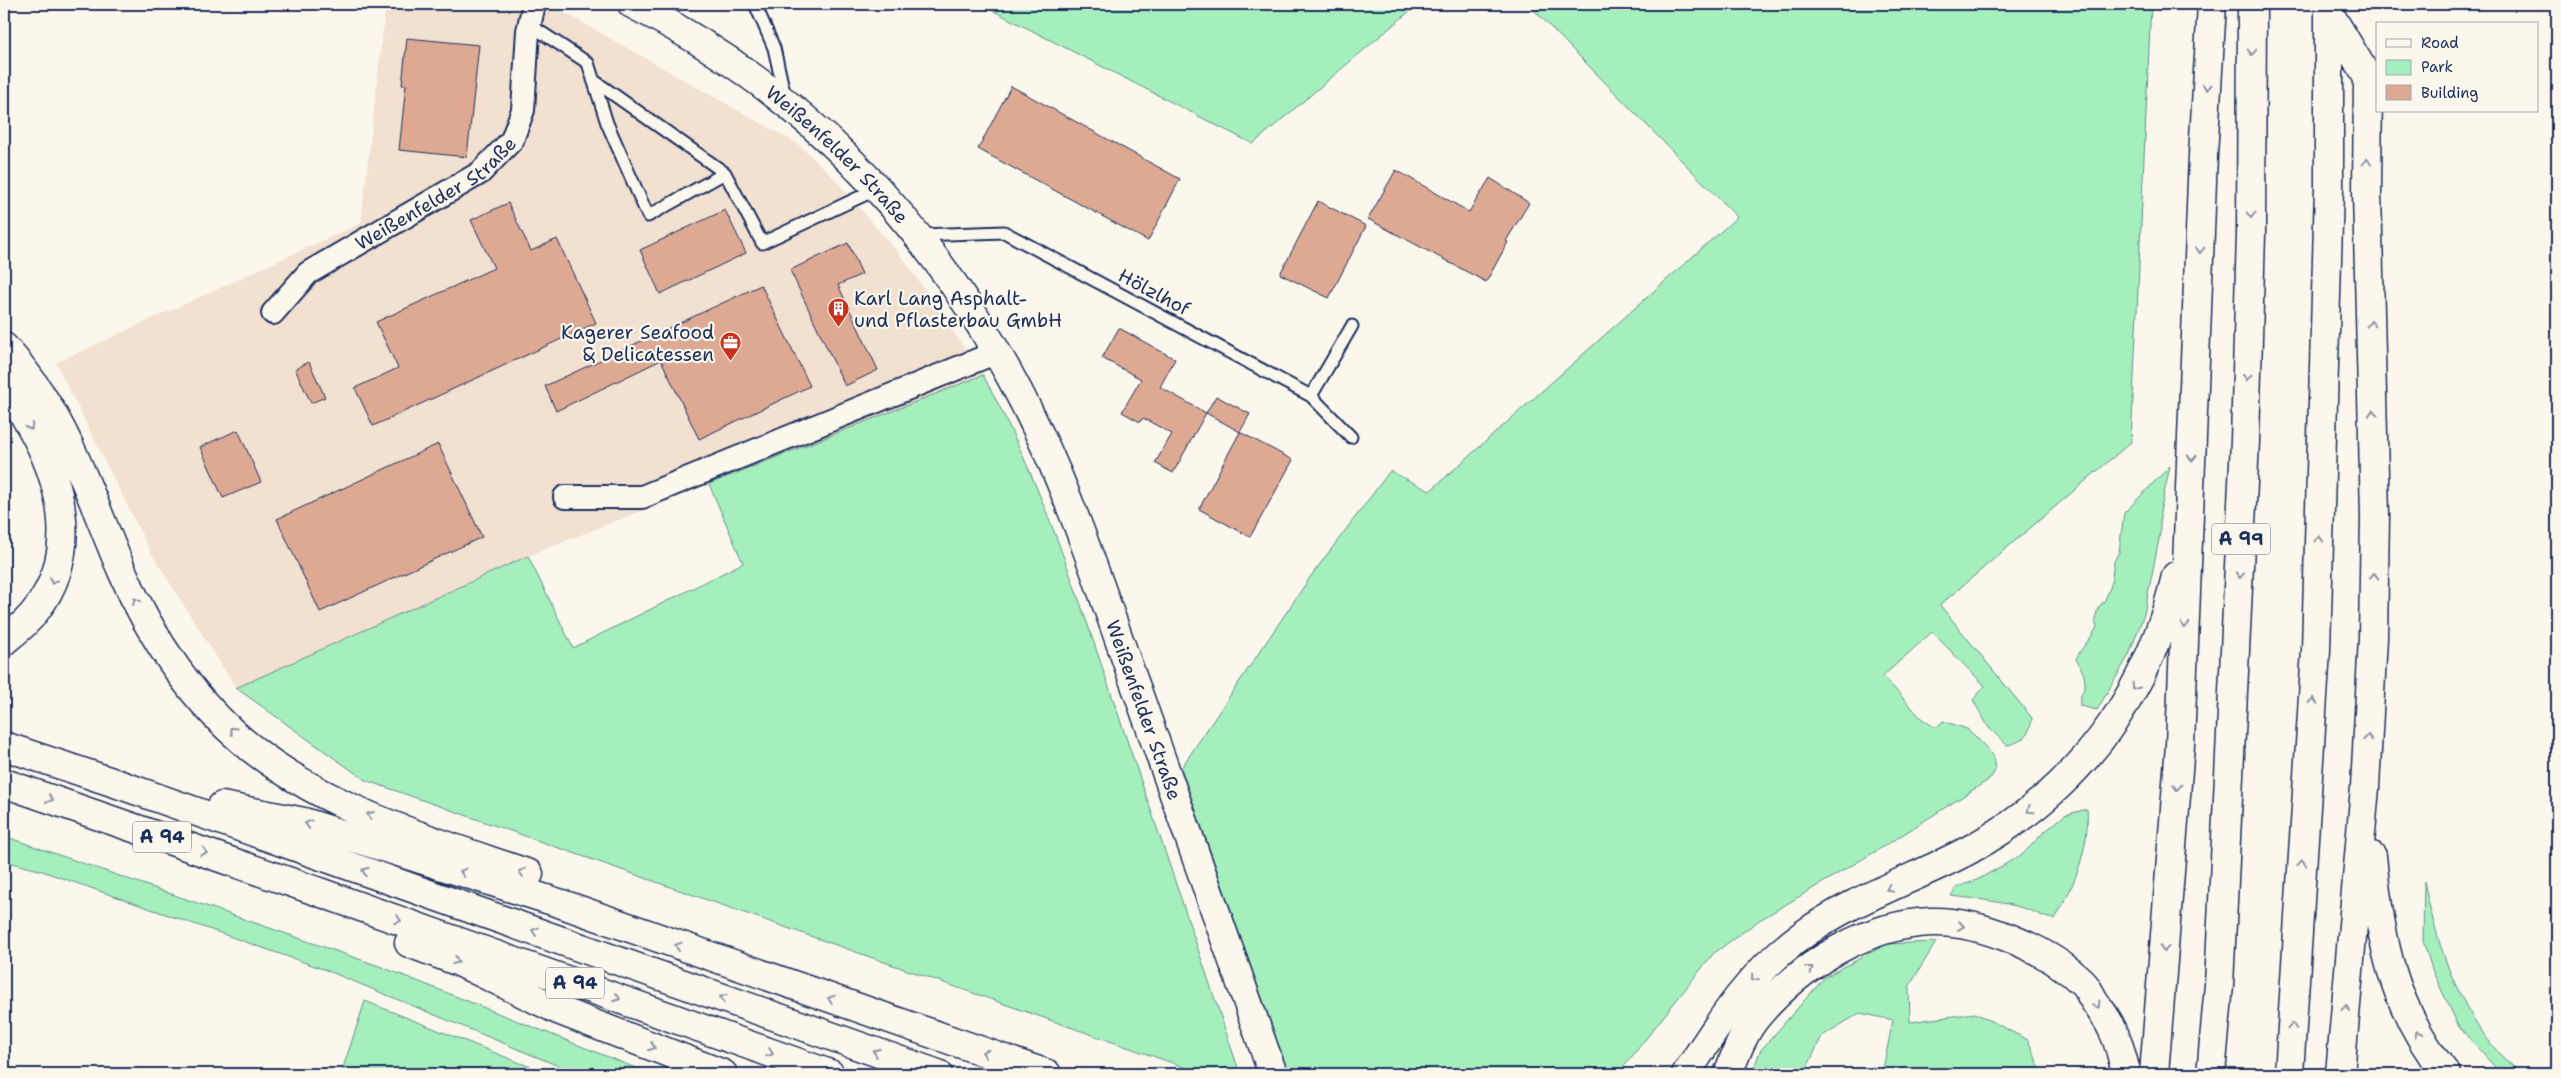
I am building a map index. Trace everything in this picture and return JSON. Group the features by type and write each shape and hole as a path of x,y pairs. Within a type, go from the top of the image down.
{"main road":[{"name":"Weißenfelder Straße","path":"632,4 664,20 717,53 786,102 878,188 920,235 997,352 1024,402 1055,469 1176,798 1273,1074"},
{"path":"2154,1074 2180,745 2212,4"},
{"name":"A 99","path":"2211,1074 2219,975 2245,451 2251,234 2252,4"},
{"path":"2329,9 2368,78 2367,192 2375,516 2373,638 2365,787 2340,1074"},
{"path":"2289,1074 2316,650 2329,188 2329,9"},
{"path":"4,347 42,393 58,422 84,473 123,573 143,614 167,654 193,690 251,748 297,778 368,815 445,845 601,900 642,934"},
{"path":"4,386 48,458 57,487 62,518 62,550 56,574 48,593 22,626 4,641"},
{"path":"1686,1074 1732,1003 1760,971 1804,934 1847,909 1970,850 2004,829 2065,782 2090,755 2137,684 2157,644 2189,524"},
{"name":"A 94","path":"4,746 118,784 938,1074"},
{"name":"A 94","path":"4,783 320,892 830,1074"},
{"path":"118,784 304,822 562,904 642,934 1047,1074"},
{"path":"2365,787 2378,918 2385,953 2395,982 2422,1043 2446,1074"},
{"path":"320,892 376,930 459,962 558,1010 723,1074"},
{"path":"1728,1074 1739,1046 1759,1015 1787,987 1815,964 1861,938 1892,928 1932,922 1984,929 2040,951 2084,984 2114,1031 2127,1074"}],"street":[{"name":"Weißenfelder Straße","path":"273,313 308,274 480,172 512,140 523,110 532,14"},
{"path":"565,497 642,497 997,352"}],"lane":[{"path":"755,4 774,48 786,102"},
{"path":"532,14 588,63 607,123 648,216 724,173"},
{"path":"593,80 724,173 762,243 878,188"},
{"name":"Hölzlhof","path":"920,235 1004,232 1311,396 1351,437"},
{"path":"1311,396 1352,326"}],"shaded area":[{"path":"386,4 549,4 798,144 830,174 905,261 983,375 528,556 236,688 151,553 56,363 361,223"}],"green space":[{"path":"980,4 1418,4 1253,144"},
{"path":"1528,4 2151,4 2131,442 1940,605 2032,718 2030,729 2025,737 2007,745 1989,728 1973,700 1985,686 1932,632 1883,676 1922,719 1936,728 1943,721 1967,729 1974,735 1993,755 1995,771 1990,779 1888,844 1758,921 1713,954 1618,1074 1289,1074 1181,768 1311,576 1390,471 1430,491 1737,217"},
{"path":"983,375 1040,496 1072,579 1240,1074 1204,1074 365,780 236,688 528,556 573,648 743,563 709,484"},
{"path":"2170,466 2160,512 2160,534 2144,614 2129,655 2097,710 2080,706 2085,680 2076,659 2097,627 2095,619 2098,608 2105,600 2111,585 2114,561 2119,552 2124,513"},
{"path":"2087,809 2086,838 2079,866 2055,919 2007,904 1951,896 1957,887 1977,880 2023,854 2043,833 2065,815"},
{"path":"4,836 382,967 651,1074 578,1074 326,970 39,870 4,861"},
{"path":"2424,881 2434,925 2457,988 2479,1027 2492,1045 2502,1057 2522,1074 2501,1074 2459,1027 2433,972 2423,941"},
{"path":"1936,942 1909,987 1910,1022 1975,1013 2028,1040 2042,1074 1882,1074 1893,1020 1860,1013 1822,1036 1804,1074 1752,1074 1760,1051 1825,977 1887,944"},
{"path":"365,1001 548,1074 341,1074"}],"building":[{"path":"407,38 479,45 467,157 399,150 406,85 402,85"},
{"path":"1011,86 1180,179 1148,241 978,149"},
{"path":"1396,170 1469,212 1490,178 1529,203 1506,241 1508,242 1486,282 1368,219"},
{"path":"1318,201 1366,226 1329,298 1280,274"},
{"path":"508,203 531,251 557,239 596,323 373,426 355,388 398,368 376,322 494,268 471,220"},
{"path":"725,210 746,253 660,294 640,250"},
{"name":"Karl Lang Asphalt- und Pflasterbau GmbH","path":"848,243 862,274 838,285 878,370 845,386 790,270"},
{"path":"761,285 810,386 699,439 661,360 556,411 545,386"},
{"path":"1119,328 1175,359 1160,387 1206,413 1173,473 1155,463 1172,434 1143,418 1140,422 1122,412 1141,379 1102,358"},
{"path":"309,362 325,397 311,403 295,369"},
{"path":"1216,396 1250,414 1240,432 1206,413"},
{"path":"238,430 261,482 223,498 200,447"},
{"path":"1240,432 1293,460 1250,537 1199,509"},
{"path":"438,444 482,537 320,612 277,519"}],"place":[{"name":"Karl Lang Asphalt- und Pflasterbau GmbH","path":"838,328"},
{"name":"Kagerer Seafood & Delicatessen","path":"730,362"}]}
